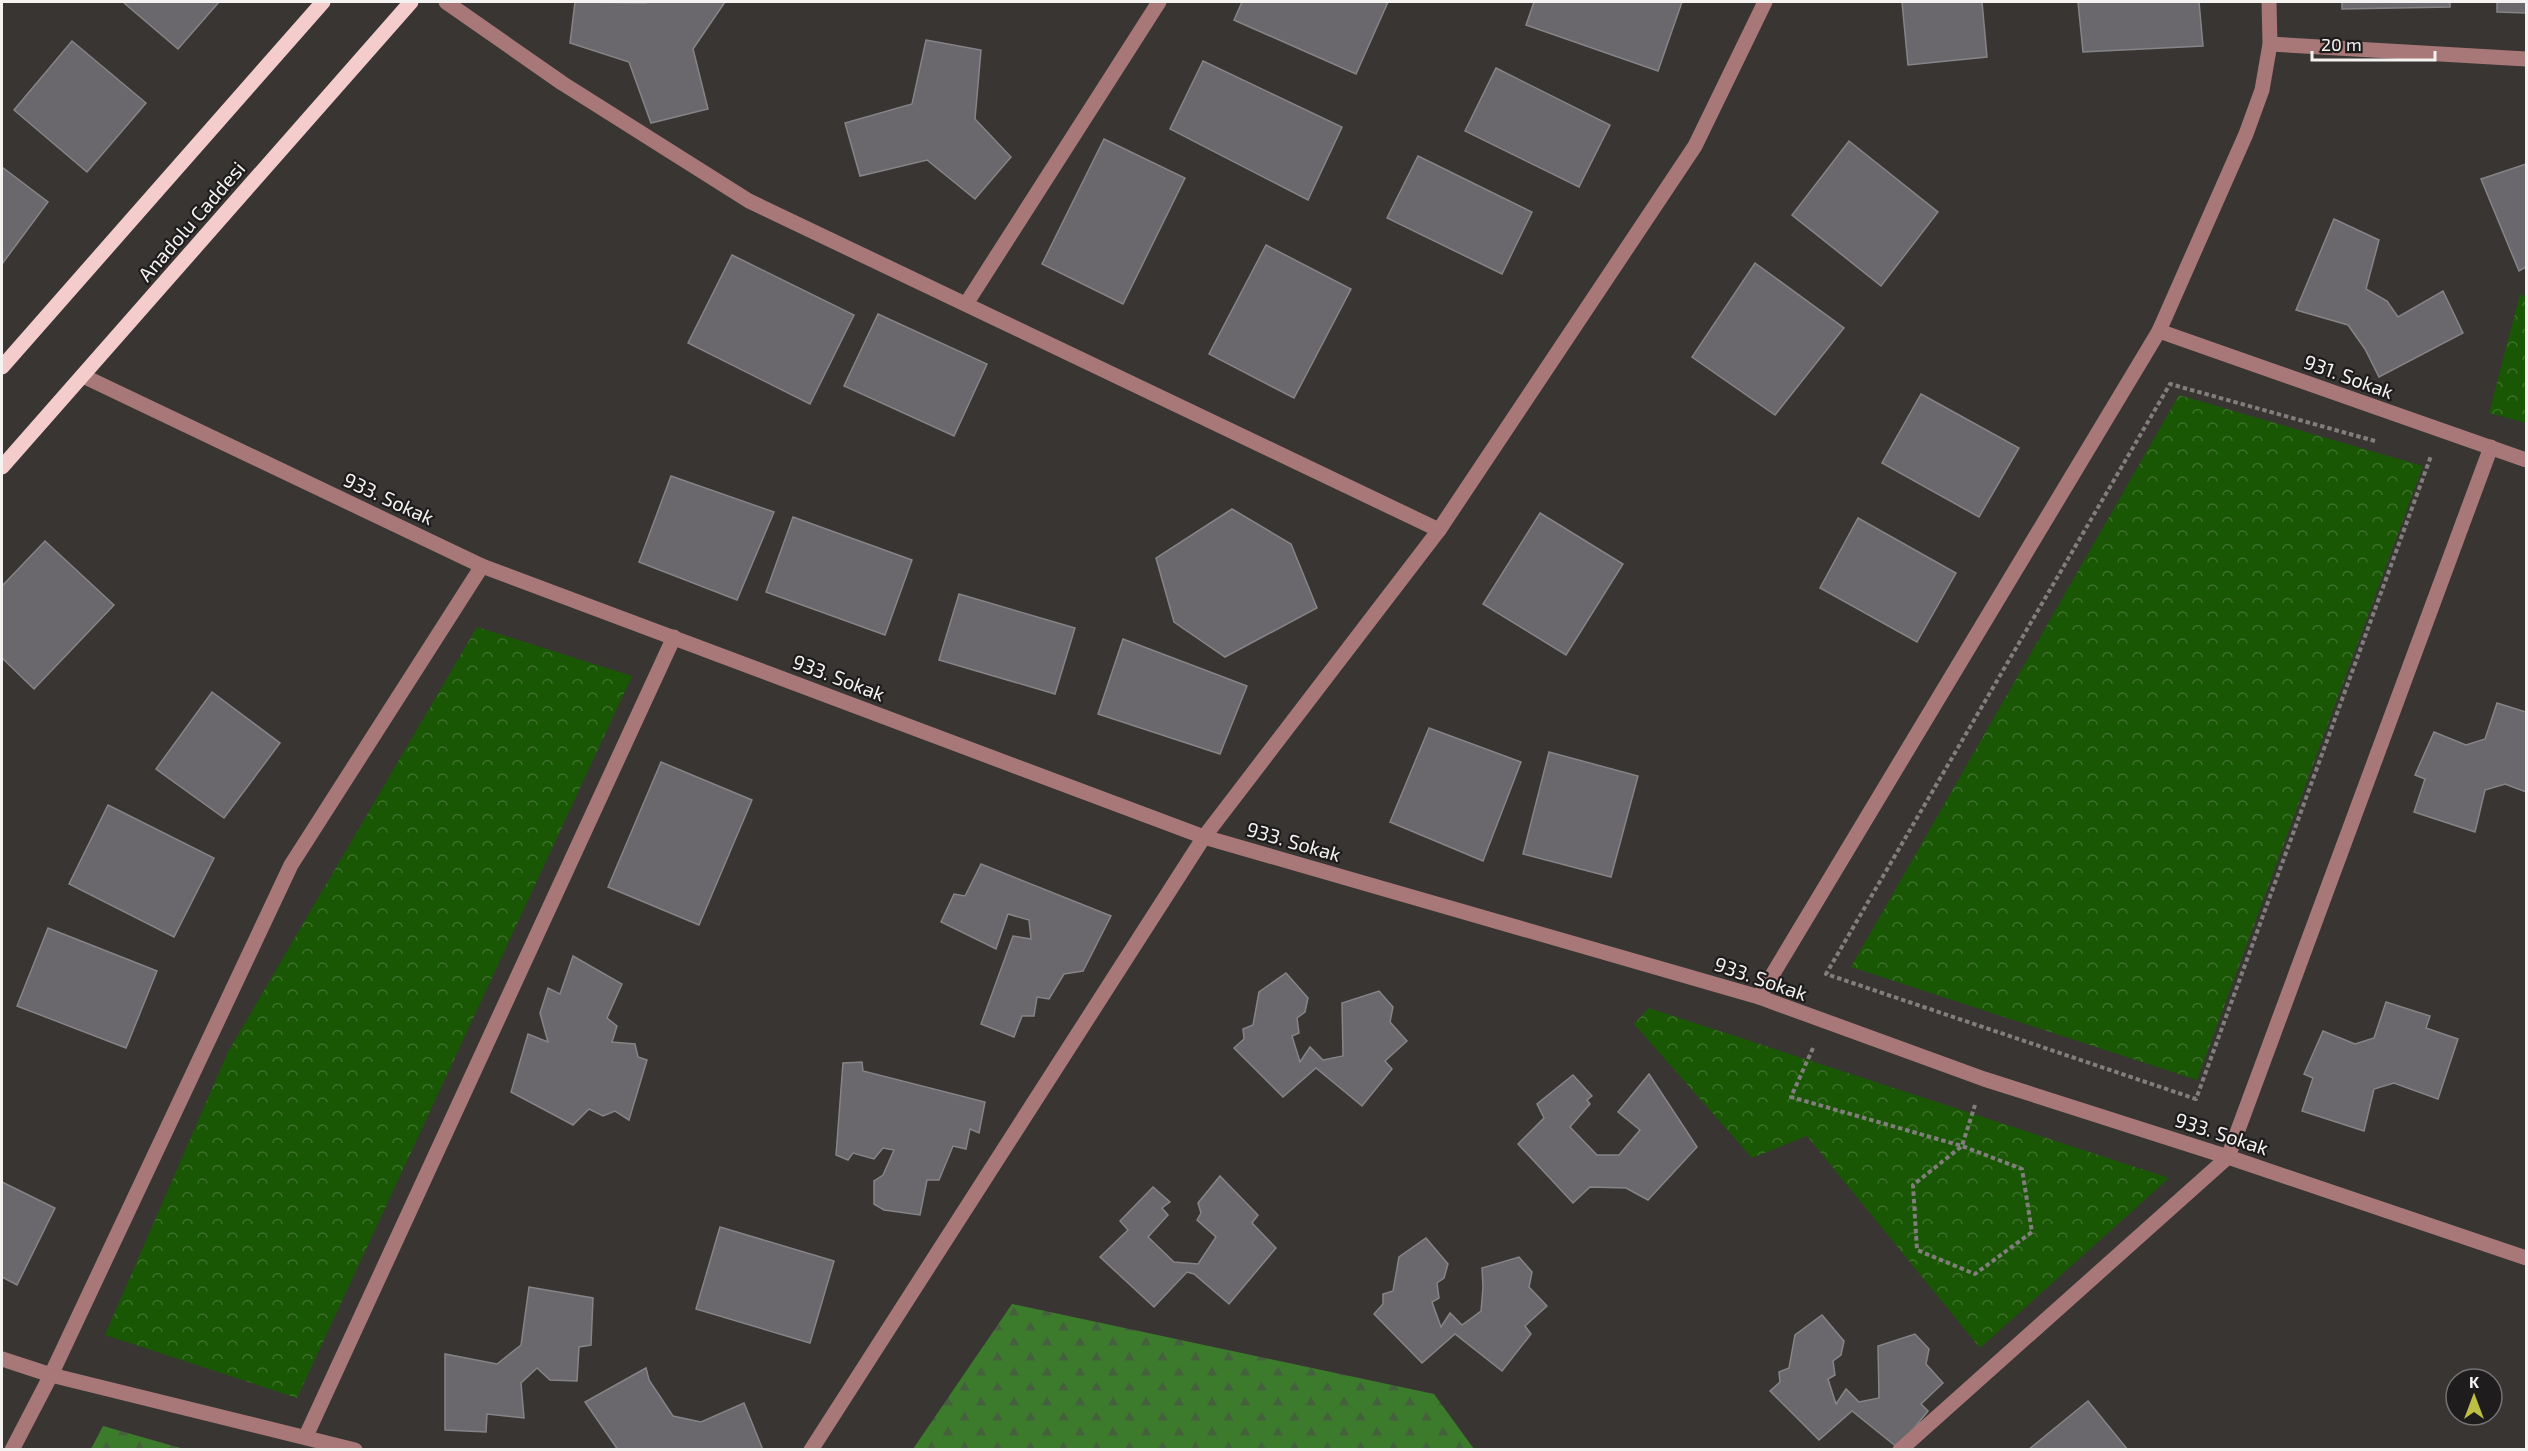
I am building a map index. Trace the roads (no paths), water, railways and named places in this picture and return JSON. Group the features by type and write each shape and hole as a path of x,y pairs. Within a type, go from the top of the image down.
{"main road":[{"path":"2,367 8,351 323,2"},
{"name":"Anadolu Caddesi","path":"2,467 411,2"}],"street":[{"path":"446,2 562,83 749,201 1439,530"},
{"path":"966,304 1159,2"},
{"path":"811,1449 1204,837 1439,530 1695,146 1765,2"},
{"path":"1759,997 2159,331 2246,134 2262,90 2270,44 2269,2"},
{"path":"2270,44 2526,59"},
{"name":"931. Sokak","path":"2159,331 2526,460"},
{"name":"933. Sokak","path":"83,376 482,566 1204,837 1759,997 1824,1023 1984,1079 2228,1157 2526,1258"},
{"path":"1900,1449 2228,1157 2491,447"},
{"path":"12,1449 51,1375 291,865 482,566"},
{"path":"306,1436 674,637"},
{"path":"2,1359 51,1375 356,1449"}]}
